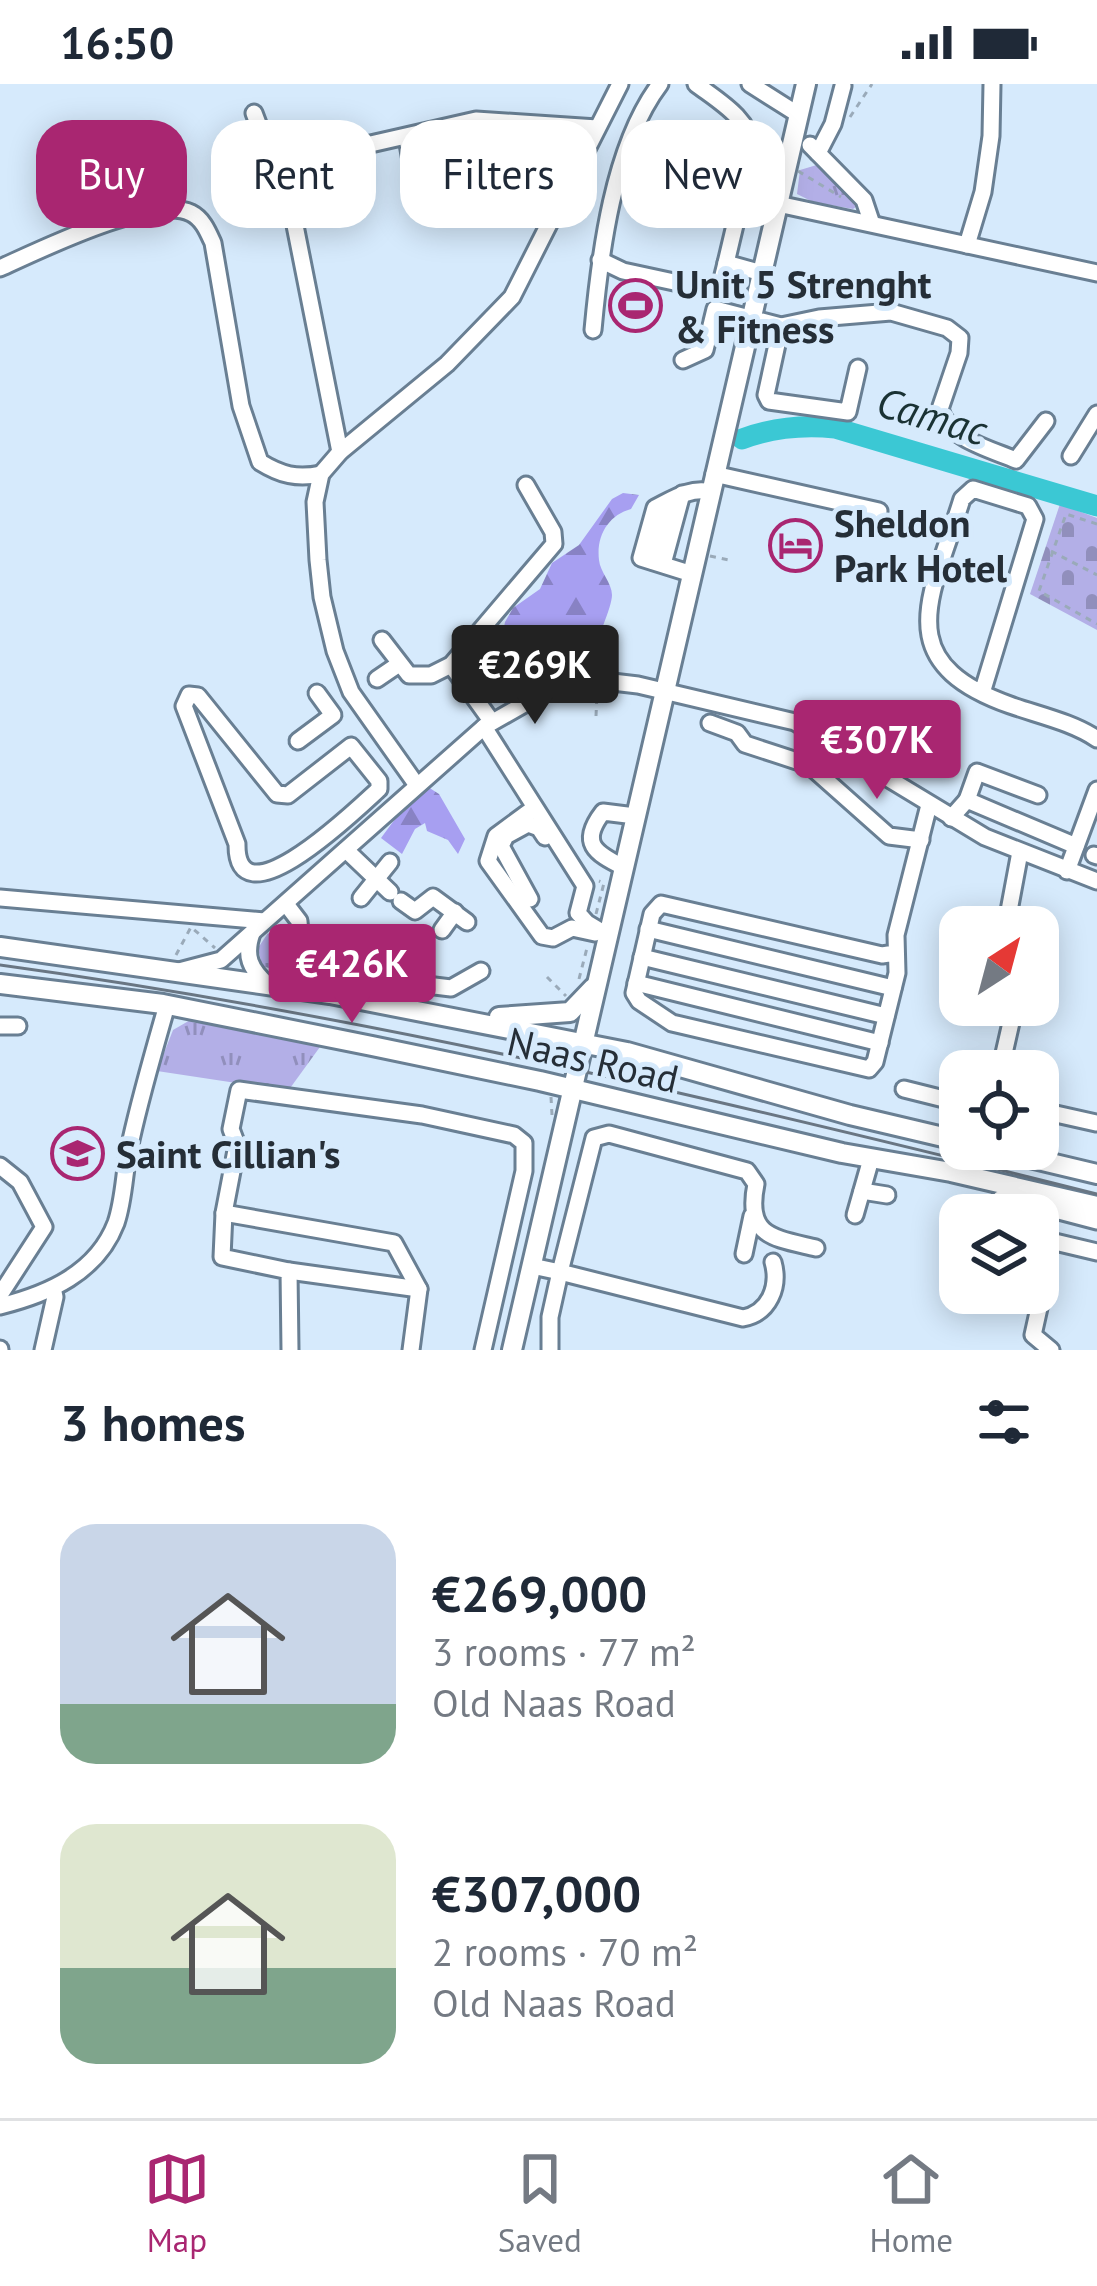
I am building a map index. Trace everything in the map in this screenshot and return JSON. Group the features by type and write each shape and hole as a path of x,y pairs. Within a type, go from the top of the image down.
{"main road":[{"path":"785,173 806,84"},
{"path":"512,1350 582,1044 599,935 623,867 772,228"},
{"name":"Naas Road","path":"0,946 176,964 269,986 627,1052 939,1136"},
{"name":"Naas Road","path":"0,984 167,1005 572,1088 871,1159 1097,1206"},
{"path":"405,1009 515,1019 554,1016 570,1012 589,988"},
{"path":"589,988 606,1037 627,1052"},
{"path":"1059,1165 1097,1174"}],"street":[{"path":"416,784 351,692 335,651 322,597 315,502 321,474 340,452 447,364 512,297 620,84"},
{"path":"593,330 600,260 615,190 660,84"},
{"path":"600,260 623,271 711,290 720,287 752,143 748,130 730,109 696,84"},
{"path":"750,84 799,115"},
{"path":"967,245 983,192 992,136 992,84"},
{"path":"843,86 833,124 814,149 868,206 871,221"},
{"path":"252,113 255,120"},
{"path":"481,120 511,120"},
{"path":"785,205 1097,273"},
{"path":"0,268 66,239 158,209 192,213 213,243 242,406 260,462 280,474 304,478 321,474"},
{"path":"296,228 340,452"},
{"path":"726,263 762,273"},
{"path":"683,360 705,350 715,309 781,326 891,312 957,335 961,345 940,410 956,433 1016,460 1046,421"},
{"path":"781,326 766,395 769,400 848,412 858,368"},
{"path":"1071,456 1097,414"},
{"path":"692,574 658,562 676,497 713,483 879,512"},
{"path":"382,640 409,675 431,676 451,665 554,544 554,532 526,485"},
{"path":"982,693 1035,516 1028,506 973,489 962,499 926,621 941,665 982,693 1097,740"},
{"path":"376,679 399,664"},
{"path":"451,665 534,808 583,879 582,919"},
{"path":"176,964 221,960 488,725 556,686 598,680 795,722 952,818 1020,852 1097,881"},
{"path":"298,741 333,716 321,699 351,692"},
{"path":"198,696 265,781 284,796 355,747 379,781 379,789 348,817 266,875 250,873 239,862 237,844 184,706 185,698 198,696"},
{"path":"710,723 736,733 745,744 808,765 890,836 921,840"},
{"path":"952,818 967,800 977,772 1038,795"},
{"path":"1067,871 1097,790"},
{"path":"967,800 1076,846"},
{"path":"895,953 882,955 667,904 655,908 648,929 636,983 638,1001 664,1019 688,1027 864,1070 873,1066 897,973 896,935 929,805"},
{"path":"534,808 502,830 488,854 501,883 515,893 549,939 582,919"},
{"path":"623,867 596,853 591,842 603,812 635,816"},
{"path":"348,817 362,835"},
{"path":"535,925 532,902 501,845 506,836 523,826 536,826 559,858 583,879"},
{"path":"346,850 415,911 433,897 461,917 442,930"},
{"path":"1010,906 1020,852"},
{"path":"361,898 390,862"},
{"path":"0,898 258,926"},
{"path":"286,904 299,922 300,933 358,975 441,988 460,985 481,971"},
{"path":"582,919 599,935"},
{"path":"258,926 246,950 253,970 269,986"},
{"path":"648,929 893,988"},
{"path":"642,956 886,1016"},
{"path":"636,983 880,1043"},
{"path":"0,1306 36,1297 80,1273 106,1244 117,1220 137,1113 167,1005"},
{"path":"904,1089 939,1098"},
{"path":"418,1288 222,1257 224,1213 237,1145 231,1129 239,1090 422,1115 514,1135 524,1143 524,1171 483,1350"},
{"path":"1059,1114 1097,1121"},
{"path":"550,1350 550,1317 591,1144 604,1133 754,1176 744,1254"},
{"path":"855,1215 871,1159"},
{"path":"0,1166 20,1182 44,1227 0,1295"},
{"path":"862,1191 887,1195"},
{"path":"753,1211 764,1234 816,1248"},
{"path":"1059,1211 1097,1221"},
{"path":"224,1213 394,1243 418,1288 410,1350"},
{"path":"1059,1243 1097,1252"},
{"path":"532,1266 742,1318 757,1314 769,1302 777,1269 773,1262"},
{"path":"290,1270 290,1350"},
{"path":"43,1350 53,1288"},
{"path":"1038,1314 1033,1335 1051,1350"}],"path":[{"path":"843,126 872,84"},
{"path":"786,169 840,196"},
{"path":"1097,524 1066,514 1039,590 1097,623"},
{"path":"1052,551 1097,575"},
{"path":"596,716 598,680"},
{"path":"582,919 604,883 583,879"},
{"path":"176,964 191,928"},
{"path":"191,928 208,929"},
{"path":"191,928 222,952 205,958"},
{"path":"589,988 599,935"},
{"path":"547,977 564,991 565,1004"}],"green space":[{"path":"820,164 860,204 853,209 797,194 800,170"},
{"path":"623,493 639,495 631,509 610,521 602,534 600,564 612,595 591,657 558,667 515,654 505,661 515,670 510,688 500,695 485,694 469,674 477,669 479,654 500,648 513,608 540,589 552,563 579,545 612,499"},
{"path":"1060,504 1097,518 1097,630 1030,594"},
{"path":"428,787 439,794 465,839 458,854 448,840 427,831 425,823 415,829 402,854 381,838 404,807"},
{"path":"280,931 326,967 365,982 363,987 323,974 292,975 262,966 258,948 268,933 274,938"},
{"path":"192,1019 325,1040 288,1091 157,1071 173,1030"}],"waterway":[{"name":"Camac","path":"742,439 788,428 835,428 1097,506"}],"tram line":[{"path":"0,965 414,1036 688,1095 1097,1194"}],"place":[{"name":"Unit 5 Strenght & Fitness","path":"636,306"},
{"name":"Sheldon Park Hotel","path":"795,545"},
{"name":"Saint Cillian's","path":"77,1154"}]}
